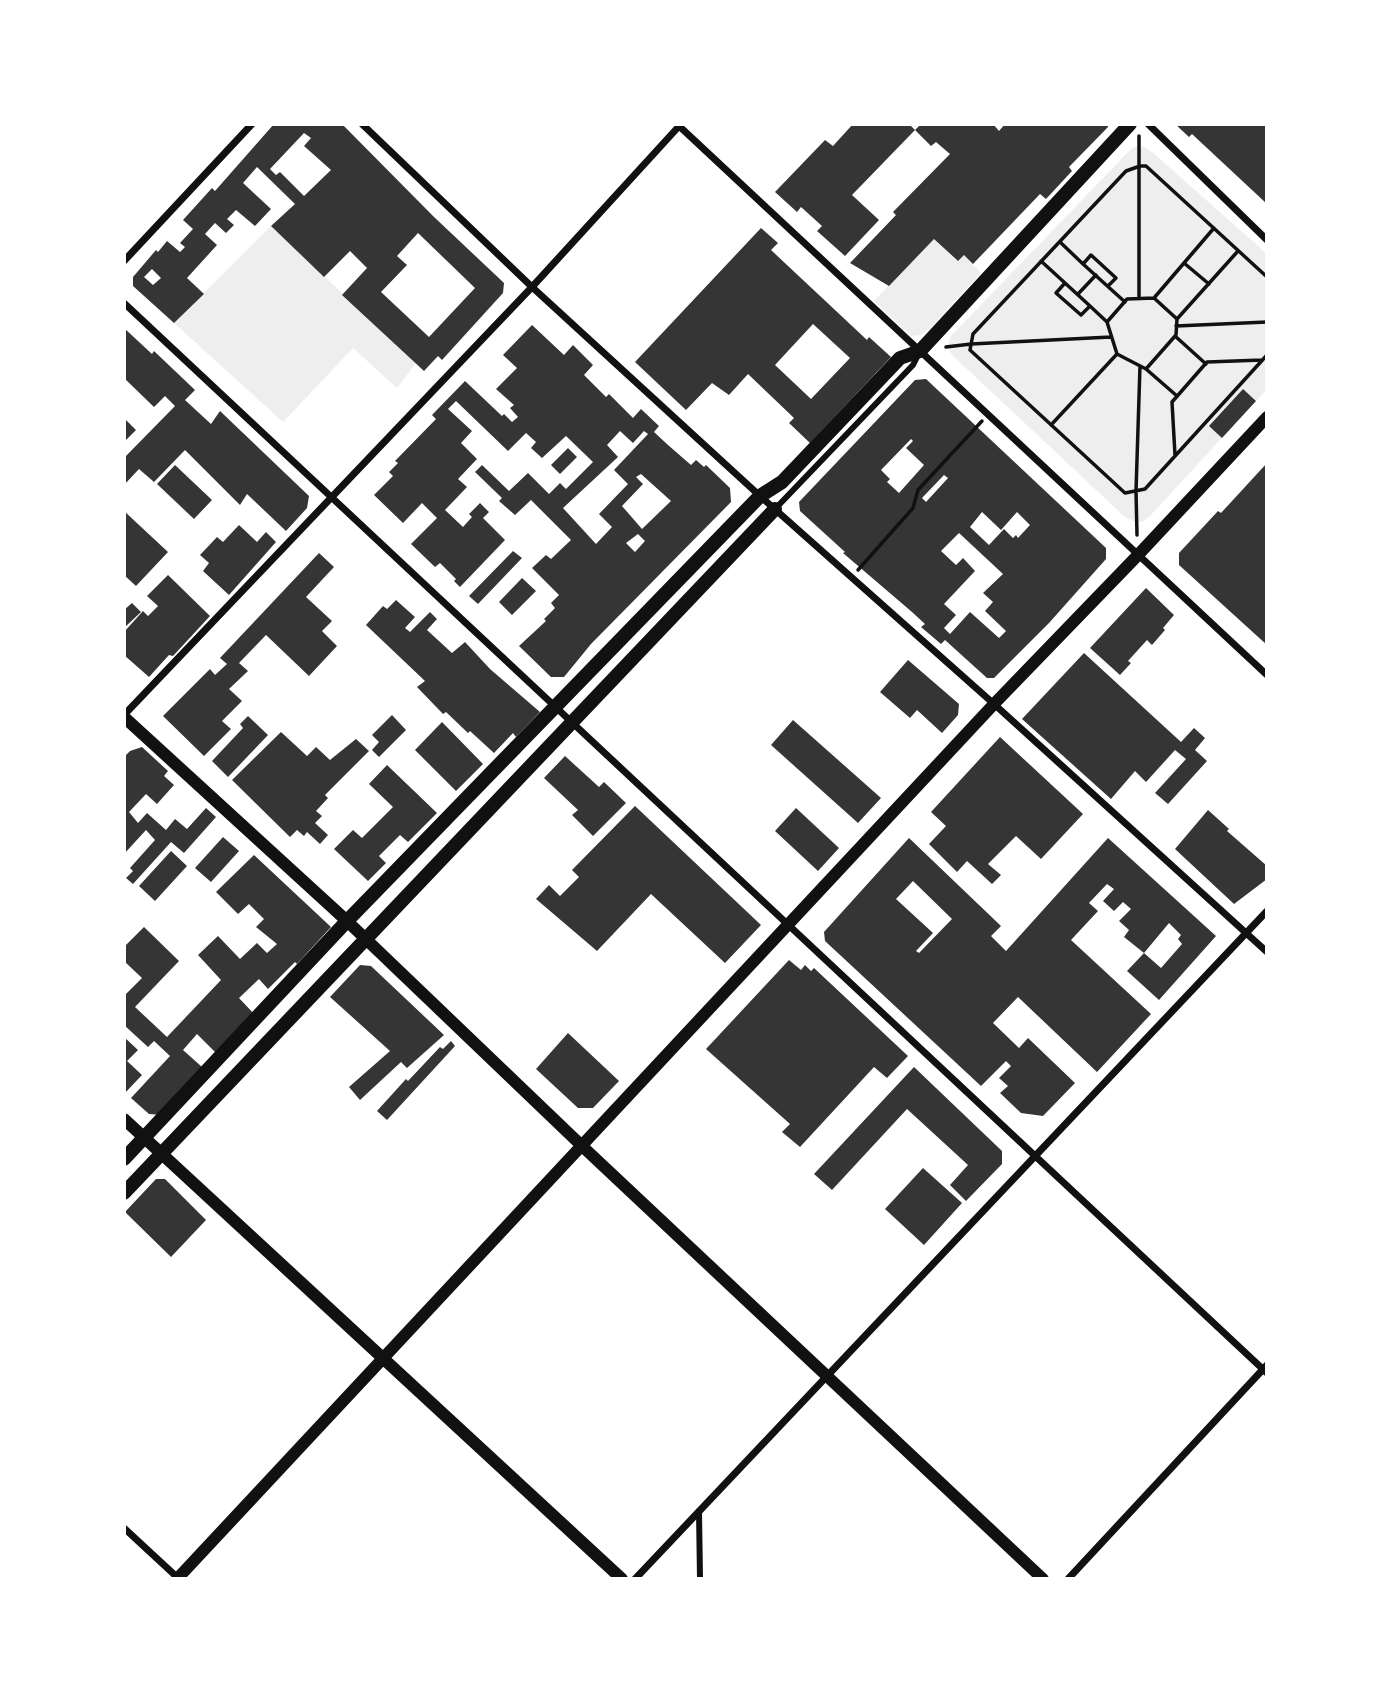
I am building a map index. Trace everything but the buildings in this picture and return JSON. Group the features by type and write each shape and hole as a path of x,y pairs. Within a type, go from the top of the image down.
{"main road":[{"path":"124,1159 347,921 760,496 782,482 900,358 920,351 1135,130"},
{"path":"124,1192 775,509"}],"street":[{"path":"124,261 252,124"},
{"path":"362,124 532,287 760,496 1267,952"},
{"path":"1148,124 1267,240"},
{"path":"1043,1579 347,921 124,716 532,287 679,125 1267,675"},
{"path":"124,303 1034,1156 1266,1369 1068,1579"},
{"path":"775,509 913,365 920,351"},
{"path":"124,1528 178,1578 994,704 1267,416"},
{"path":"635,1579 1267,911"},
{"path":"124,1119 622,1579"},
{"path":"699,1511 700,1579"}],"path":[{"path":"1135,130 1140,166 1139,299"},
{"path":"1267,276 1146,166 1140,166 1126,171 973,334 970,350 1125,493 1144,489 1267,355"},
{"path":"1107,321 1127,299 1154,298 1214,228"},
{"path":"1060,242 1125,302"},
{"path":"1146,369 1175,336 1177,319 1238,251"},
{"path":"1083,264 1091,255 1116,278 1108,286"},
{"path":"1041,261 1107,321 1117,354 1146,369 1177,396"},
{"path":"1184,263 1209,284"},
{"path":"1078,294 1096,275"},
{"path":"1065,283 1056,293 1082,315 1090,306"},
{"path":"1154,298 1177,319"},
{"path":"1177,326 1267,322"},
{"path":"1175,336 1206,364"},
{"path":"920,351 971,344 1111,337"},
{"path":"1051,425 1117,354"},
{"path":"1175,455 1172,402 1207,362 1262,360"},
{"path":"1138,555 1136,491 1140,366"},
{"path":"851,577 914,508 918,490 988,415"}],"shaded area":[{"path":"1137,146 1152,152 1267,254 1267,389 1142,522 1125,517 951,354 948,345 951,336 1131,149"},
{"path":"271,226 416,363 397,388 353,348 283,422 174,323"},
{"path":"934,239 957,261 964,255 981,273 929,329 921,335 911,336 874,301"}]}
